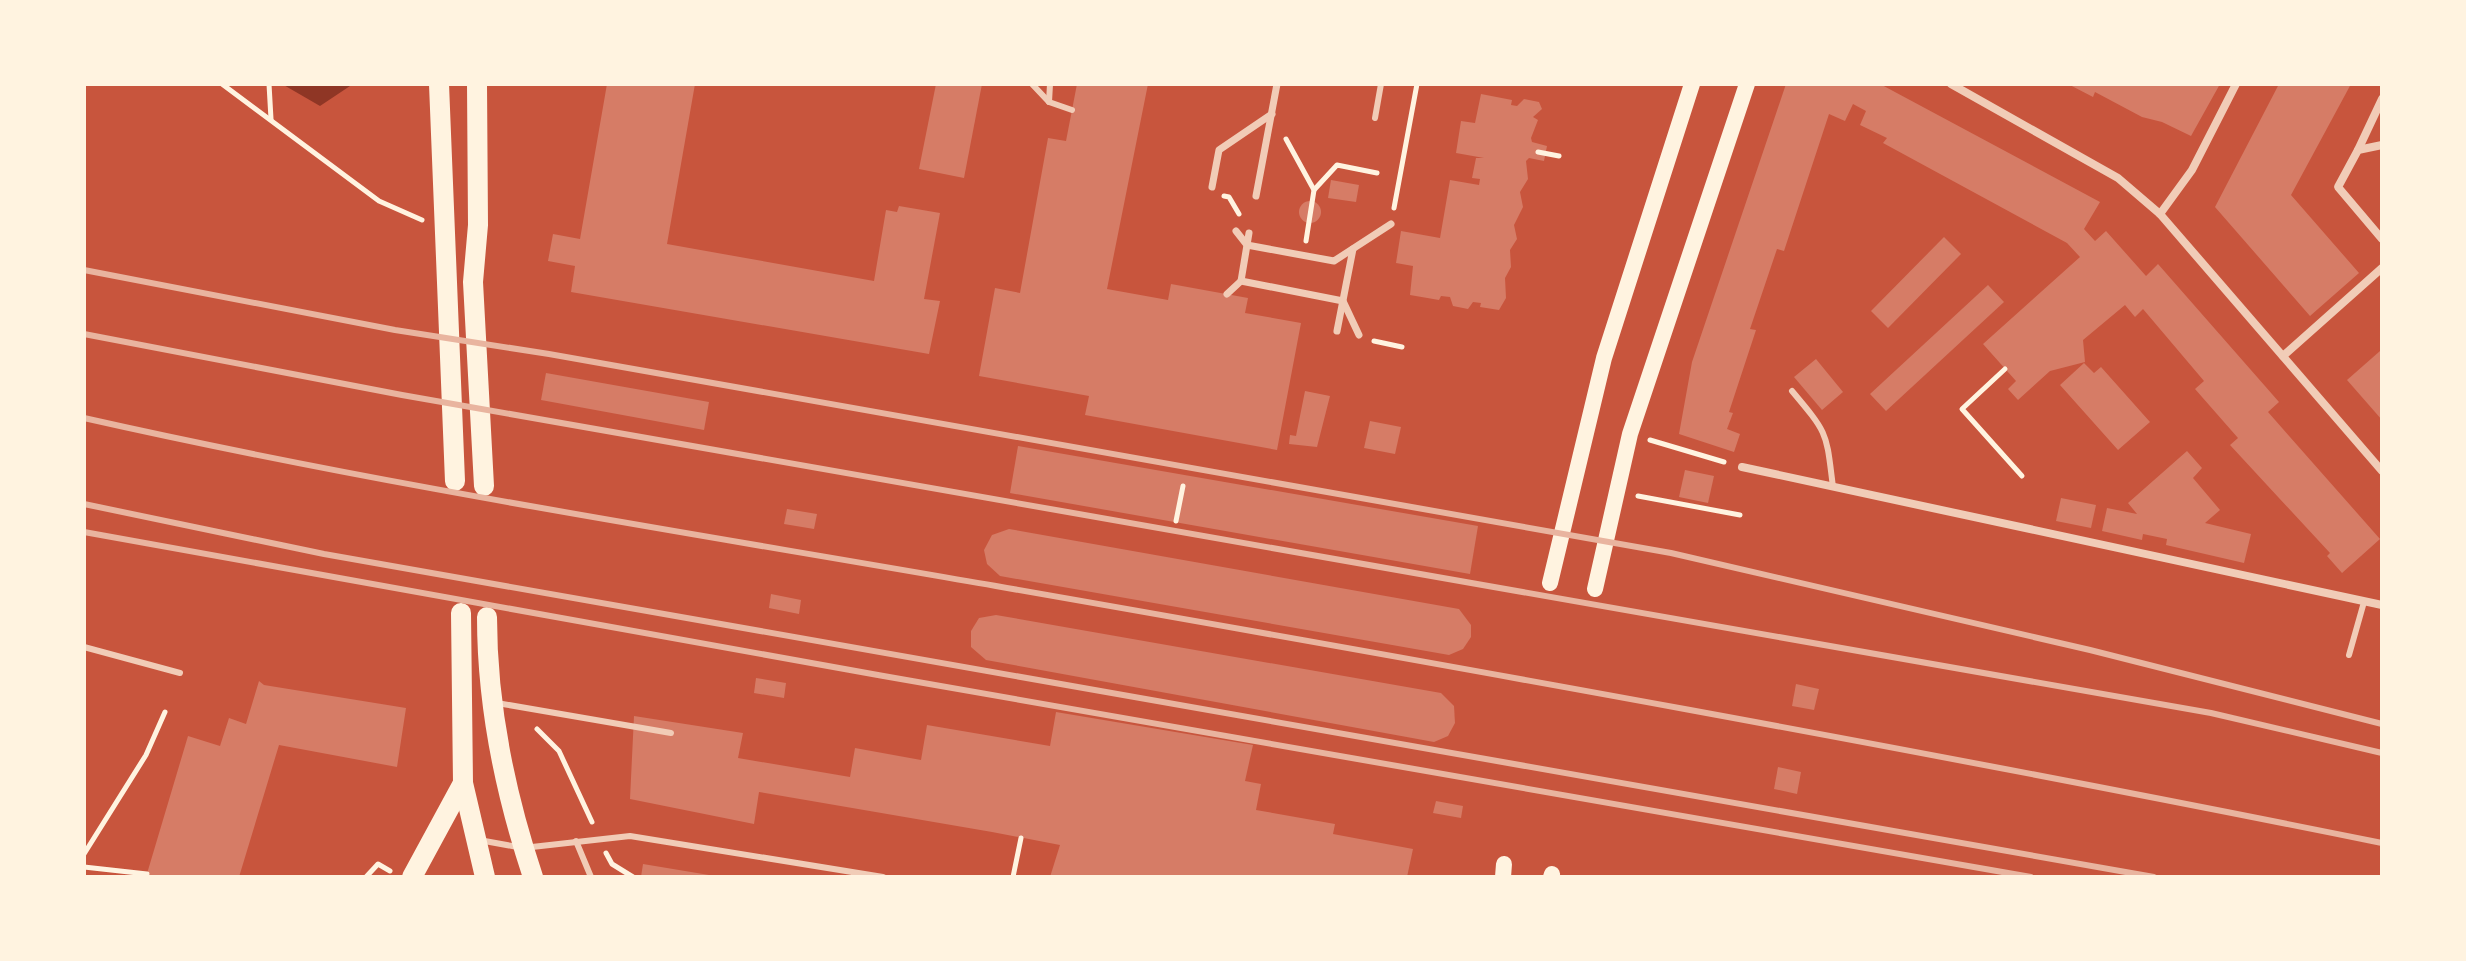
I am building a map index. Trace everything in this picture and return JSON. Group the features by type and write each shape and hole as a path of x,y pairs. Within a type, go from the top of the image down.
{"main road":[{"path":"439,84 455,481"},
{"path":"477,84 478,225 473,282 484,486"},
{"path":"1550,583 1604,358 1692,84"},
{"path":"1595,589 1630,434 1747,84"},
{"path":"461,613 463,783 473,839 485,877"},
{"path":"487,617 491,703 523,848 533,877"},
{"path":"412,877 463,783"}],"street":[{"path":"1256,196 1277,84"},
{"path":"1951,84 2118,178 2160,214 2382,471"},
{"path":"2160,214 2192,170 2236,84"},
{"path":"2382,99 2338,187 2382,239"},
{"path":"1212,187 1219,150 1272,113"},
{"path":"2358,150 2382,145"},
{"path":"1236,231 1247,245 1334,261 1391,224"},
{"path":"1227,294 1241,281 1249,233"},
{"path":"1337,331 1353,249"},
{"path":"2283,356 2382,268"},
{"path":"1241,281 1343,301"},
{"path":"1343,301 1359,335"},
{"path":"1742,467 2382,605"}],"lane":[{"path":"1032,84 1049,102 1072,110"},
{"path":"1049,102 1050,84"},
{"path":"1375,118 1381,84"},
{"path":"1792,391 1824,429 1830,446 1833,487"},
{"path":"2349,655 2364,602"},
{"path":"84,647 180,673"},
{"path":"491,703 671,733"},
{"path":"473,839 523,848 630,836 883,877"},
{"path":"576,841 591,877"}],"path":[{"path":"222,84 379,201 412,217 443,226"},
{"path":"269,84 271,120"},
{"path":"1391,224 1417,84"},
{"path":"1272,113 1314,190"},
{"path":"1538,152 1559,156"},
{"path":"1309,222 1314,190 1337,165 1377,173"},
{"path":"1212,187 1211,193 1229,197 1239,211 1236,231"},
{"path":"1359,335 1402,347"},
{"path":"2005,369 1962,409 2022,476"},
{"path":"1630,434 1742,467"},
{"path":"1176,521 1183,486"},
{"path":"1617,491 1740,515"},
{"path":"84,854 146,755 165,712"},
{"path":"531,723 559,751 577,788"},
{"path":"1013,877 1021,838"},
{"path":"366,877 378,864 400,877"},
{"path":"84,867 147,874"}],"shaded area":[{"path":"282,84 353,84 320,106"}],"building":[{"path":"607,84 695,84 667,244 874,281 886,210 897,212 899,206 940,213 924,299 940,301 929,354 571,292 575,266 548,261 553,234 580,239"},
{"path":"936,84 982,84 964,178 919,169"},
{"path":"1077,84 1148,84 1107,289 1168,300 1171,284 1248,298 1245,313 1301,323 1277,450 1085,415 1089,396 979,376 995,288 1020,293 1048,138 1066,141"},
{"path":"1786,84 1880,84 2100,202 2084,229 2095,241 2106,231 2146,276 2158,264 2279,402 2268,412 2380,539 2342,573 2327,556 2330,553 2230,445 2238,438 2195,389 2204,381 2143,309 2135,317 2125,305 2083,340 2085,362 2050,371 2018,400 2008,389 2016,381 1983,344 2080,257 2067,243 1883,143 1887,138 1860,125 1866,111 1853,104 1845,121 1829,114 1784,251 1777,249 1750,329 1756,330 1729,412 1733,413 1727,429 1740,434 1734,452 1679,434 1692,362"},
{"path":"2068,84 2220,84 2191,136 2162,122 2142,117 2095,92 2093,97"},
{"path":"2279,84 2351,84 2291,195 2359,273 2310,316 2215,207"},
{"path":"1481,94 1512,100 1511,105 1517,106 1524,99 1539,102 1542,109 1533,117 1538,120 1531,138 1532,142 1547,146 1544,161 1529,158 1526,161 1528,179 1520,192 1523,207 1514,225 1517,239 1510,250 1511,267 1505,278 1506,298 1499,310 1480,307 1481,303 1473,302 1468,309 1453,306 1450,297 1441,296 1439,300 1410,295 1413,266 1396,263 1401,231 1440,238 1450,180 1479,185 1480,179 1472,178 1476,158 1484,158 1456,153 1461,121 1475,123"},
{"path":"1331,180 1359,185 1356,202 1328,198"},
{"path":"1310,201 1318,204 1321,212 1318,220 1310,223 1302,220 1299,212 1302,204"},
{"path":"1944,237 1961,254 1888,328 1871,311"},
{"path":"1988,285 2004,302 1886,411 1870,394"},
{"path":"2380,351 2382,353 2382,420 2347,380"},
{"path":"1816,359 1843,392 1822,410 1794,377"},
{"path":"2084,363 2094,373 2101,367 2150,422 2118,450 2060,385"},
{"path":"546,373 709,402 704,430 541,400"},
{"path":"1305,391 1330,396 1317,447 1289,444 1290,435 1296,436"},
{"path":"1370,421 1401,427 1395,454 1364,448"},
{"path":"1018,446 1478,526 1470,574 1010,493"},
{"path":"2187,451 2202,468 2193,478 2220,510 2205,523 2251,534 2244,563 2166,545 2167,539 2143,534 2142,540 2102,531 2107,508 2137,514 2128,503"},
{"path":"1685,470 1714,476 1708,503 1679,497"},
{"path":"2061,498 2096,505 2091,528 2056,521"},
{"path":"787,509 817,514 814,529 784,524"},
{"path":"1009,529 1459,609 1471,625 1471,637 1463,649 1449,655 1000,576 987,564 984,550 992,535"},
{"path":"771,594 801,600 799,614 769,608"},
{"path":"996,615 1441,693 1454,706 1455,723 1448,736 1434,742 986,660 971,647 971,631 979,618"},
{"path":"756,678 786,683 784,698 754,693"},
{"path":"259,681 264,685 406,708 397,767 279,745 239,877 146,877 188,736 220,746 229,718 246,724"},
{"path":"1796,684 1819,689 1814,710 1792,706"},
{"path":"1056,712 1253,745 1245,781 1261,784 1256,810 1335,824 1333,834 1413,849 1407,877 1050,877 1060,845 992,832 759,792 754,824 630,799 634,716 743,733 738,758 850,777 855,748 921,760 927,725 1050,746"},
{"path":"1778,767 1801,772 1797,794 1774,789"},
{"path":"1436,801 1463,806 1461,818 1433,813"},
{"path":"643,864 709,875 641,877"}],"railway":[{"path":"84,270 395,330 549,354 1671,553 2090,650 2382,724"},
{"path":"84,334 402,395 2211,713 2382,753"},
{"path":"84,418 425,487 1517,678 2382,843"},
{"path":"84,504 324,554 2154,877"},
{"path":"84,532 570,621 2031,877"}]}
